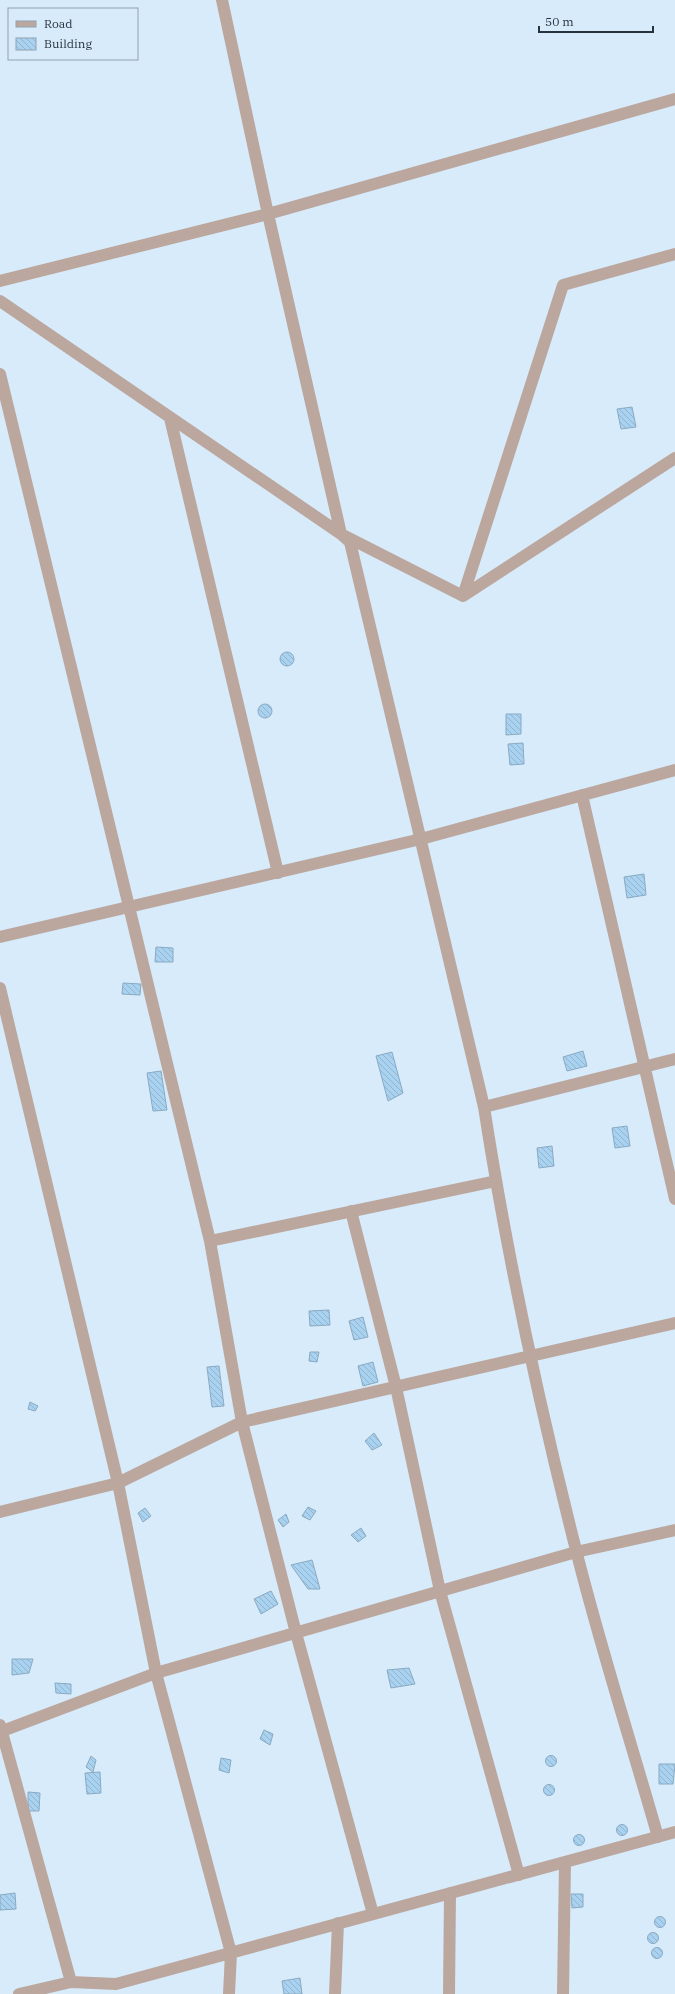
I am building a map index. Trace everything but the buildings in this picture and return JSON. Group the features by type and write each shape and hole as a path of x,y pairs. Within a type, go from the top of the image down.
{"street":[{"path":"222,0 268,214 341,534 350,542 484,1107 496,1181 530,1357 576,1552 658,1837"},
{"path":"0,281 268,214 675,99"},
{"path":"463,596 563,285 675,254"},
{"path":"0,301 341,534 463,596"},
{"path":"0,374 210,1241 242,1422 296,1633 373,1914"},
{"path":"170,418 278,873"},
{"path":"463,596 675,458"},
{"path":"0,937 421,839 675,770"},
{"path":"582,795 675,1199"},
{"path":"0,988 118,1483 156,1673 230,1953 229,1994"},
{"path":"484,1107 675,1059"},
{"path":"210,1241 496,1181"},
{"path":"351,1211 396,1387 440,1591 519,1875"},
{"path":"0,1512 118,1483 242,1422 675,1323"},
{"path":"71,1982 1,1729 156,1673 576,1552 675,1530"},
{"path":"19,1994 71,1982 115,1989 230,1953 675,1832"},
{"path":"563,1994 565,1862"},
{"path":"449,1994 450,1893"},
{"path":"335,1994 338,1923"}]}
